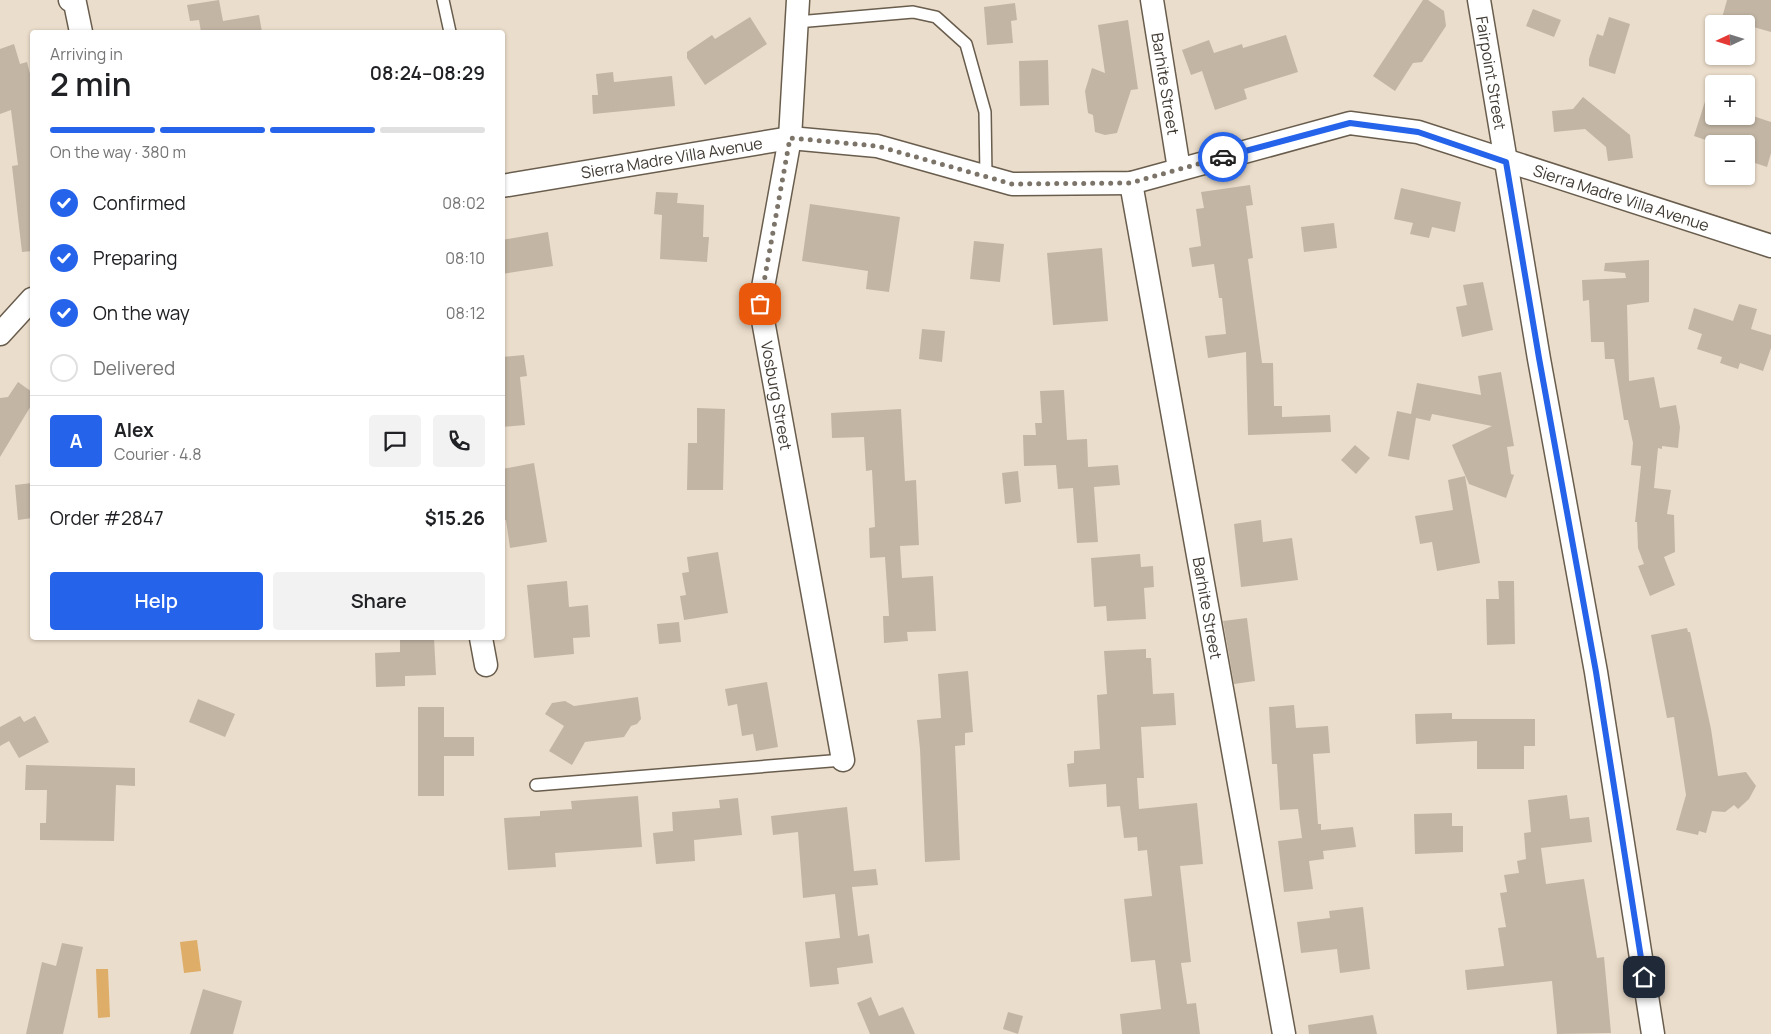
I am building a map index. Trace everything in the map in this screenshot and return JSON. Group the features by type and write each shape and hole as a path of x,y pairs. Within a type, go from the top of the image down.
{"street":[{"path":"70,0 75,3 81,30"},
{"name":"Barhite Street","path":"1152,0 1179,169"},
{"name":"Fairpoint Street","path":"1479,0 1539,358 1596,672 1653,1034"},
{"name":"Vosburg Street","path":"797,11 790,138 760,304 843,760"},
{"name":"Sierra Madre Villa Avenue","path":"505,181 790,138 877,146 1012,184 1130,183 1350,123 1418,132 1506,162 1771,246"},
{"name":"Barhite Street","path":"1130,183 1284,1034"},
{"path":"0,334 30,301"},
{"path":"482,640 486,665"}],"lane":[{"path":"443,0 450,30"},
{"path":"797,11 913,12 936,16 966,44 985,112 986,177"},
{"path":"536,785 843,760"}],"shaded area":[{"path":"197,940 201,971 184,973 180,942"},
{"path":"96,969 108,969 110,1017 98,1018"}],"building":[{"path":"219,0 223,21 259,15 262,30 201,30 199,20 190,21 187,5"},
{"path":"1423,0 1428,0 1444,11 1446,26 1422,62 1413,63 1395,91 1373,76"},
{"path":"1727,0 1771,0 1771,32 1755,27 1755,15 1723,15"},
{"path":"1015,3 1017,20 1011,21 1013,43 987,45 984,7"},
{"path":"1533,9 1561,20 1554,37 1526,26"},
{"path":"750,17 767,44 705,85 687,58 687,52 712,35 715,39"},
{"path":"1609,17 1630,24 1615,74 1589,66 1589,59 1597,34 1603,36"},
{"path":"1128,20 1138,89 1131,90 1117,133 1105,135 1095,132 1093,115 1088,113 1085,91 1092,68 1105,73 1098,25"},
{"path":"1286,35 1298,72 1244,89 1247,99 1215,110 1202,71 1191,75 1182,50 1209,40 1214,53 1242,44 1243,48"},
{"path":"14,44 20,64 27,62 30,74 30,251 22,252 12,166 18,165 11,110 0,114 0,49"},
{"path":"1048,60 1049,105 1020,106 1019,61"},
{"path":"613,72 614,82 672,76 675,106 593,114 592,95 598,95 596,74"},
{"path":"1583,97 1630,135 1633,158 1608,161 1606,147 1585,129 1554,132 1552,111 1573,109"},
{"path":"1705,102 1705,125 1755,125 1755,117 1771,122 1771,153 1767,167 1755,163 1755,135 1705,135 1705,140 1694,136"},
{"path":"1250,185 1253,205 1246,206 1253,258 1248,259 1262,363 1273,363 1274,406 1282,406 1282,417 1330,415 1331,432 1248,435 1246,352 1208,358 1205,336 1226,334 1222,298 1219,298 1214,264 1192,267 1189,248 1201,246 1196,209 1204,208 1201,192"},
{"path":"1401,188 1461,202 1455,232 1432,227 1429,238 1410,234 1413,223 1394,219"},
{"path":"656,192 678,193 677,203 704,205 703,237 709,237 707,262 660,259 662,215 654,214"},
{"path":"810,204 900,217 889,292 866,289 868,271 802,261"},
{"path":"1334,223 1337,248 1304,252 1301,227"},
{"path":"548,232 553,266 505,274 505,239"},
{"path":"974,241 1004,244 1000,282 970,279"},
{"path":"1102,248 1108,321 1053,325 1047,253"},
{"path":"1649,260 1649,302 1627,305 1629,381 1654,377 1660,408 1676,405 1680,427 1678,448 1662,446 1662,449 1658,448 1654,488 1671,490 1667,514 1674,515 1675,552 1664,557 1675,585 1650,596 1638,566 1644,564 1638,548 1637,522 1635,522 1641,466 1631,465 1633,443 1628,420 1624,420 1614,359 1605,359 1604,342 1591,342 1589,300 1583,301 1582,280 1626,278 1625,273 1604,271 1605,263"},
{"path":"1483,282 1493,330 1462,337 1456,307 1467,305 1463,285"},
{"path":"1739,304 1757,309 1751,329 1771,335 1771,348 1763,371 1740,363 1738,369 1720,363 1722,357 1697,349 1702,334 1688,329 1694,308 1733,321"},
{"path":"922,329 945,331 942,362 919,359"},
{"path":"524,355 527,376 520,377 525,425 505,427 505,357"},
{"path":"1501,372 1514,446 1507,447 1511,474 1514,475 1506,498 1469,484 1452,445 1492,426 1432,414 1430,421 1416,418 1409,460 1388,456 1397,411 1411,414 1417,383 1481,395 1478,376"},
{"path":"18,382 30,391 30,407 0,457 0,398 8,397"},
{"path":"1064,390 1067,440 1087,439 1088,467 1118,465 1120,485 1094,487 1098,542 1077,543 1073,488 1058,489 1056,465 1024,466 1023,435 1036,435 1035,423 1042,423 1040,391"},
{"path":"697,408 725,409 723,490 687,490 688,443 697,443"},
{"path":"901,409 905,481 916,480 919,545 900,546 902,578 933,576 936,631 907,632 908,641 884,643 883,616 889,616 885,557 870,558 869,528 875,527 872,470 866,471 864,437 832,438 831,413"},
{"path":"1355,445 1370,458 1356,474 1341,460"},
{"path":"534,463 547,542 510,548 505,520 505,468"},
{"path":"1018,471 1021,502 1005,504 1002,473"},
{"path":"1465,476 1480,563 1437,571 1432,542 1420,544 1415,516 1453,510 1448,480"},
{"path":"30,483 30,518 18,520 15,485"},
{"path":"1261,520 1263,542 1292,538 1298,580 1241,587 1234,524"},
{"path":"718,552 728,613 684,620 680,596 686,595 682,573 689,572 687,557"},
{"path":"1140,554 1141,567 1153,566 1154,587 1144,588 1146,619 1107,621 1106,606 1094,607 1091,558"},
{"path":"567,581 569,607 588,605 590,637 573,638 574,654 534,658 527,585"},
{"path":"1498,581 1514,581 1515,644 1487,645 1486,599 1499,599"},
{"path":"1247,618 1255,681 1234,684 1223,621"},
{"path":"679,622 681,642 659,644 657,624"},
{"path":"1687,628 1688,632 1690,632 1711,729 1718,776 1746,772 1756,786 1749,799 1738,809 1734,805 1725,812 1712,811 1706,833 1699,831 1698,835 1676,830 1686,795 1674,717 1667,718 1651,635"},
{"path":"400,640 434,640 436,675 405,676 405,686 376,687 375,653 400,652"},
{"path":"1146,649 1146,658 1151,658 1153,694 1174,693 1176,725 1141,727 1144,778 1137,778 1139,809 1197,803 1203,864 1180,866 1191,962 1181,963 1187,1004 1196,1003 1200,1034 1122,1034 1120,1014 1161,1009 1155,960 1131,962 1124,899 1152,896 1147,850 1138,851 1137,837 1124,838 1120,806 1107,807 1106,784 1069,787 1067,764 1074,763 1074,751 1100,749 1097,695 1107,694 1104,651"},
{"path":"968,671 973,732 965,733 965,745 955,746 960,860 925,862 917,720 941,718 938,674"},
{"path":"767,682 778,747 756,751 753,734 742,736 737,704 728,706 725,689"},
{"path":"638,697 641,719 637,724 631,726 624,737 585,742 572,765 549,751 564,726 545,714 552,703 565,701 574,706"},
{"path":"198,699 235,714 225,737 189,722"},
{"path":"1294,705 1296,728 1328,726 1330,753 1313,754 1318,824 1321,824 1321,830 1353,827 1356,847 1323,851 1324,859 1309,861 1313,889 1284,892 1278,841 1302,838 1298,809 1280,810 1277,764 1272,764 1269,707"},
{"path":"418,707 444,707 444,737 474,737 474,756 444,756 444,796 418,796"},
{"path":"1452,713 1452,719 1535,719 1535,746 1524,746 1524,769 1477,769 1477,741 1416,744 1415,714"},
{"path":"20,716 24,722 35,716 49,742 19,758 9,741 0,746 0,727"},
{"path":"26,765 135,768 135,786 116,785 114,841 40,840 40,823 46,823 47,790 25,790"},
{"path":"1567,795 1570,819 1589,817 1592,842 1541,848 1546,884 1584,879 1597,958 1604,957 1611,1033 1557,1034 1552,981 1467,990 1465,970 1504,966 1498,928 1506,927 1500,893 1507,892 1504,875 1519,873 1517,861 1526,859 1524,833 1531,832 1528,800"},
{"path":"638,796 642,847 555,853 556,867 508,870 504,818 540,816 540,811 572,809 571,801"},
{"path":"738,798 742,835 694,840 695,861 656,864 653,833 673,831 672,812 720,808 719,800"},
{"path":"847,807 854,871 876,869 878,885 852,887 858,936 869,934 873,963 837,968 839,984 810,987 805,942 840,938 835,894 803,898 798,832 773,835 771,816"},
{"path":"1452,813 1452,826 1463,826 1463,852 1415,854 1414,814"},
{"path":"1363,907 1370,969 1340,973 1337,949 1301,953 1297,922 1330,918 1329,911"},
{"path":"62,943 83,947 63,1034 26,1034 42,962 56,966"},
{"path":"203,989 242,1001 233,1034 190,1034"},
{"path":"871,997 879,1016 903,1007 915,1034 870,1034 857,1003"},
{"path":"1008,1012 1023,1016 1018,1034 1003,1029"},
{"path":"1373,1015 1377,1034 1309,1034 1308,1025"}],"way so far":[{"path":"760,304 790,138 877,146 1012,184 1130,183 1223,157"}],"route":[{"path":"1223,157 1350,123 1418,132 1506,162 1539,358 1596,672 1644,977"}]}
